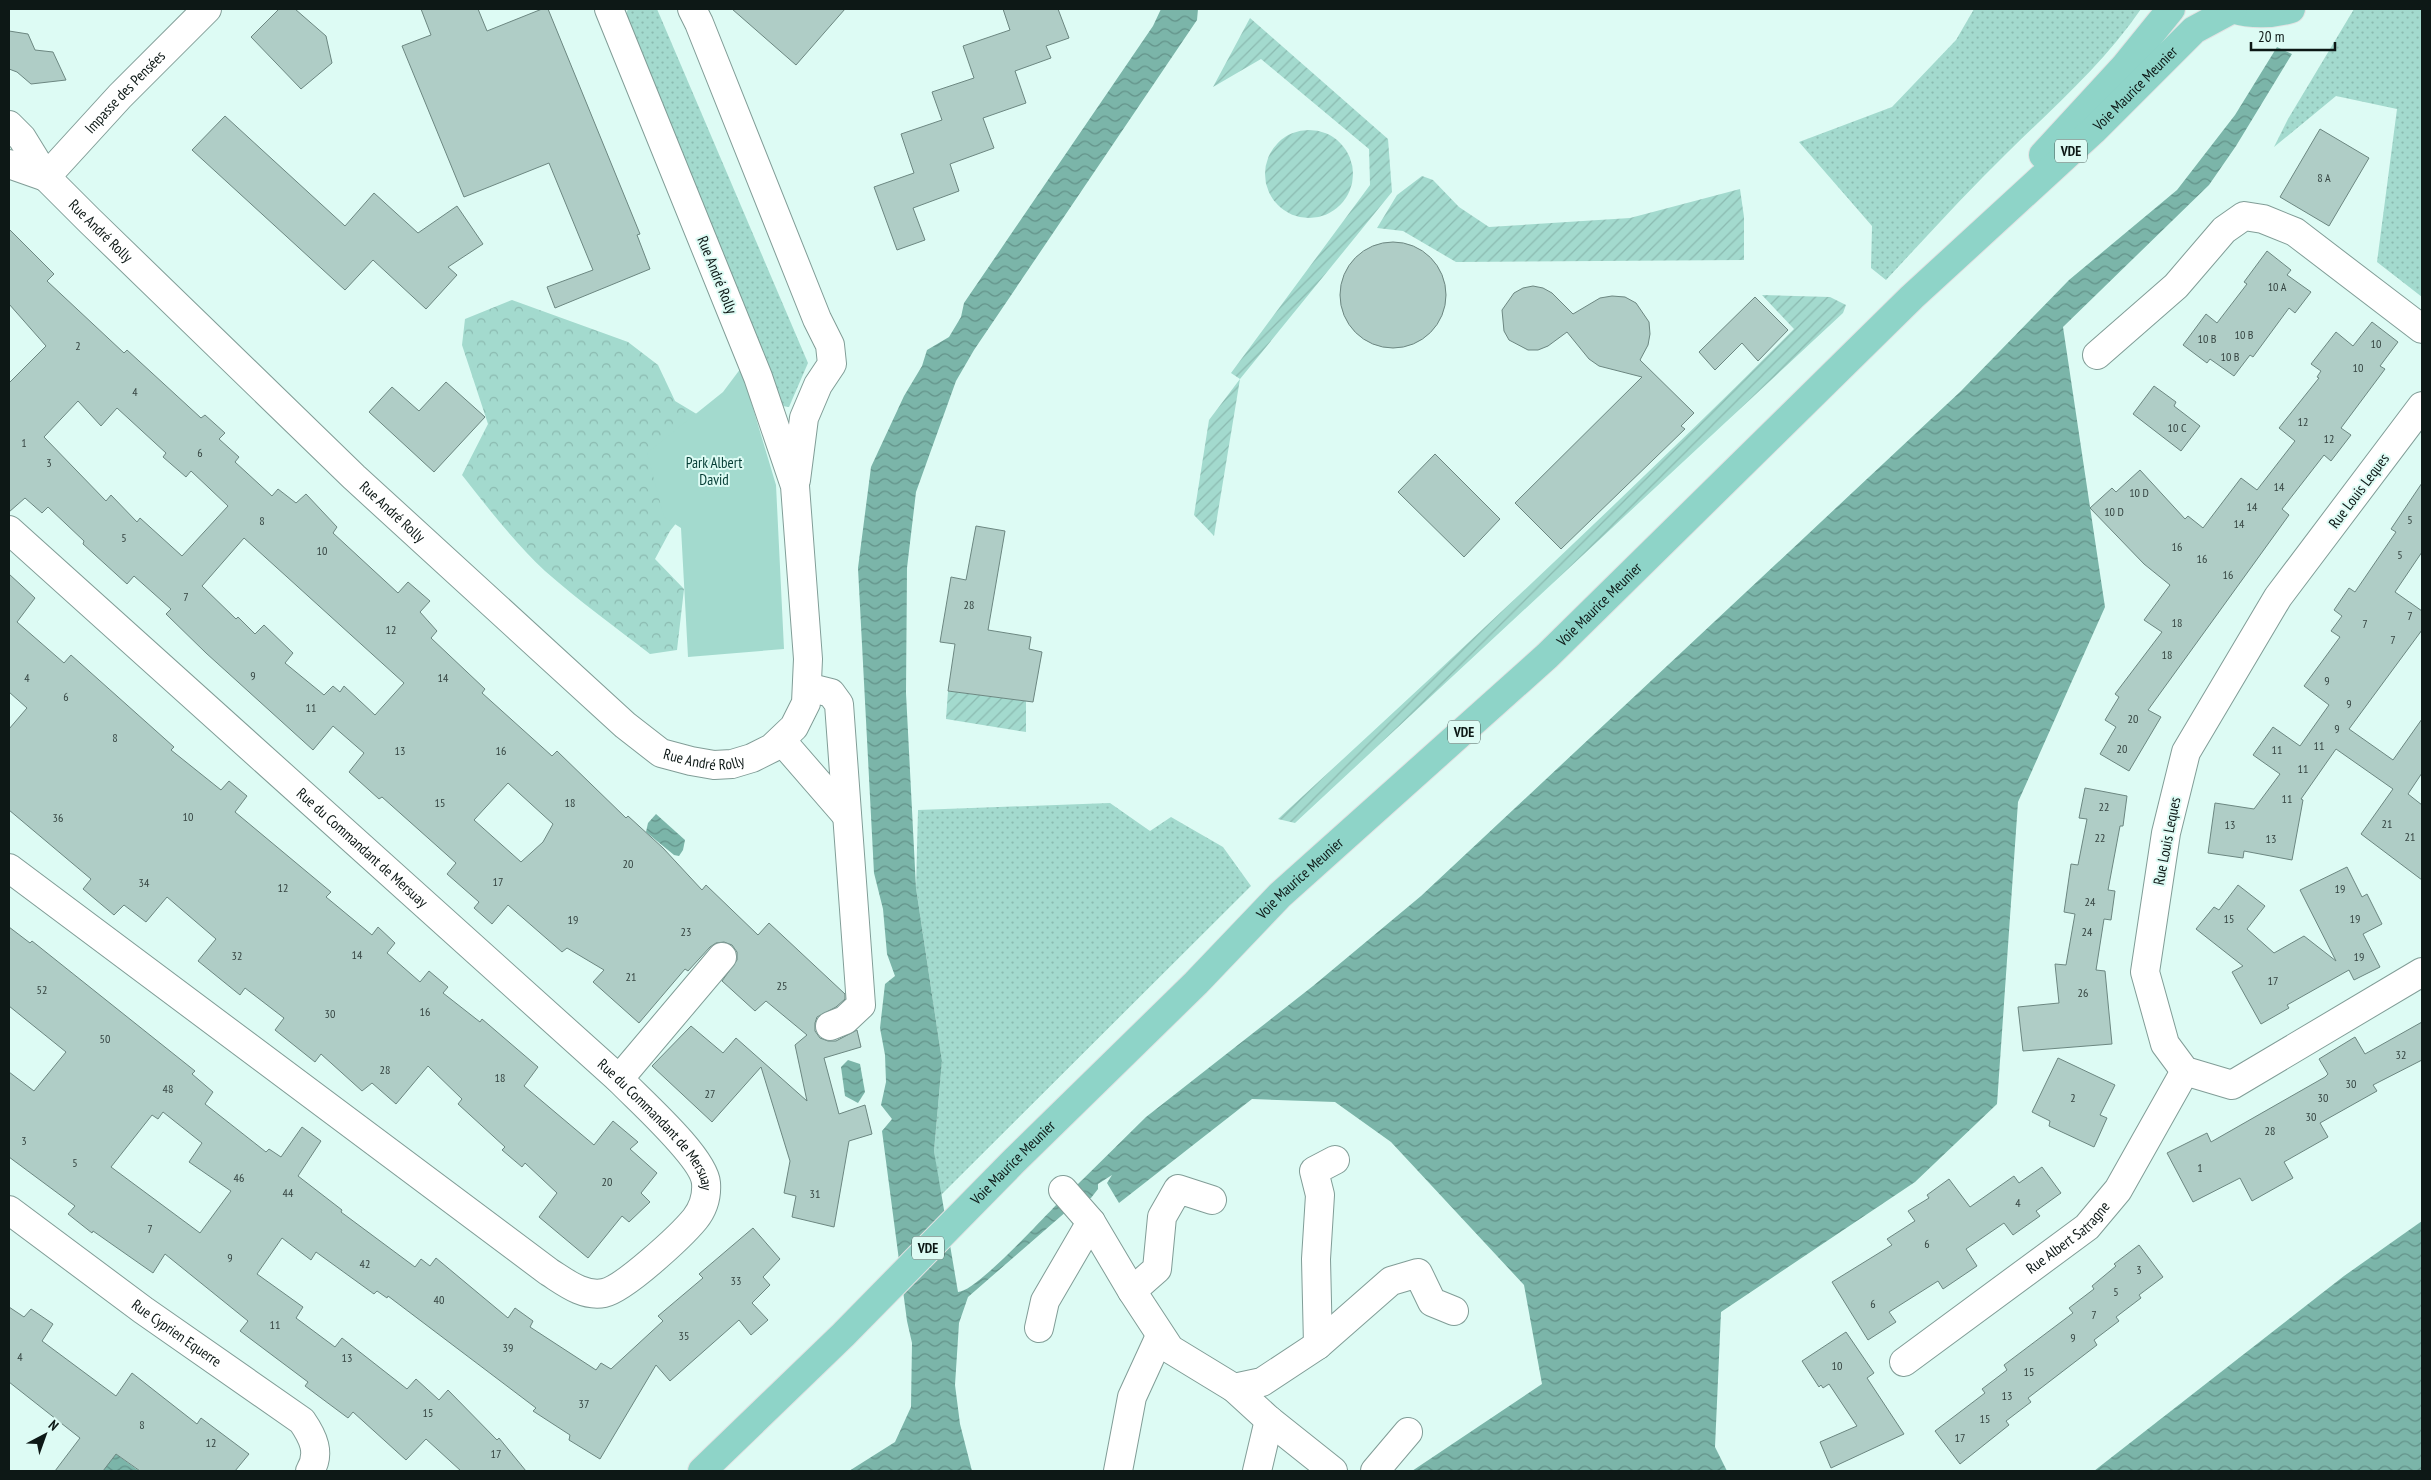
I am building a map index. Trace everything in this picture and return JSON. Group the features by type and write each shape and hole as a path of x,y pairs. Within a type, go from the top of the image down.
{"main road":[{"name":"Voie Maurice Meunier","path":"1912,297 2124,67 2171,9"},
{"name":"Voie Maurice Meunier","path":"702,1471 844,1335 1013,1162 1196,983 1280,895 1548,656 1912,297 2093,131 2194,30 2232,9"},
{"path":"2232,9 2253,14 2274,14 2290,9"}],"street":[{"name":"Impasse des Pensées","path":"46,177 207,9"},
{"path":"691,9 817,319 830,345 832,364 818,385 804,418 795,486"},
{"name":"Rue André Rolly","path":"9,125 22,138 46,177 354,477 625,725 661,752 690,761 732,764 752,758 772,748 794,727 806,703 808,659 795,486 758,377 611,11"},
{"name":"Rue André Rolly","path":"9,164 46,177"},
{"path":"2096,355 2176,286 2224,230 2244,216 2263,219 2295,232 2422,329"},
{"name":"Rue Louis Leques","path":"2185,1071 2165,1044 2146,972 2166,833 2186,752 2278,597 2422,406"},
{"name":"Rue du Commandant de Mersuay","path":"9,530 619,1079 686,1147 702,1169 706,1183 705,1202 695,1218 629,1281 604,1293 580,1291 549,1272 9,868"},
{"path":"806,687 831,693 839,704 861,1005 845,1020 830,1026"},
{"path":"781,740 847,816"},
{"path":"619,1079 722,957"},
{"path":"2185,1071 2232,1085 2422,972"},
{"name":"Rue Albert Satragne","path":"1904,1362 2087,1227 2118,1190 2185,1071"},
{"path":"1318,1345 1316,1259 1320,1195 1314,1171 1335,1160"},
{"path":"1132,1291 1157,1269 1162,1216 1178,1189 1212,1200"},
{"path":"1063,1190 1091,1222 1132,1291 1170,1349 1234,1388 1328,1469 1334,1471"},
{"name":"Rue Cyprien Equerre","path":"9,1210 151,1316 302,1421 314,1438 315,1454 310,1471"},
{"path":"1039,1328 1045,1301 1091,1222"},
{"path":"1234,1388 1262,1382 1318,1345 1391,1281 1418,1273 1432,1302 1454,1311"},
{"path":"1118,1471 1132,1397 1160,1336"},
{"path":"1257,1471 1269,1420"},
{"path":"1375,1471 1408,1432"}],"green space":[{"path":"628,9 657,9 808,363 789,407 782,406 623,23"},
{"path":"1974,9 2141,9 2096,65 1978,182 1886,280 1871,268 1872,226 1799,142 1892,107 1956,40"},
{"path":"2354,9 2422,9 2422,297 2377,262 2397,109 2336,96 2274,147 2288,119"},
{"path":"1250,18 1388,139 1392,192 1240,379 1231,373 1370,185 1369,149 1261,59 1213,87"},
{"path":"1309,130 1326,134 1340,143 1349,157 1353,174 1349,191 1340,205 1326,214 1309,218 1292,214 1278,205 1269,191 1265,174 1269,157 1278,143 1292,134"},
{"path":"1422,176 1433,180 1459,207 1489,227 1630,218 1740,189 1744,217 1744,260 1456,262 1403,231 1377,228 1397,195"},
{"path":"1762,295 1830,297 1846,305 1843,313 1295,823 1278,819 1539,577 1794,329"},
{"path":"512,300 628,342 658,365 675,401 705,419 705,487 670,531 655,559 684,589 677,650 650,654 570,592 545,571 523,548 462,475 488,424 462,345 465,319"},
{"name":"Park Albert David","path":"741,368 776,485 784,649 688,657 681,528 664,517 647,453 723,392"},
{"path":"1240,379 1214,536 1194,515 1209,420"},
{"path":"948,691 1026,701 1026,732 946,719"},
{"path":"1110,803 1150,831 1171,817 1223,847 1251,886 940,1196 934,1151 942,1061 916,888 918,810"}],"water":[{"path":"1161,9 1198,9 1197,20 974,350 956,381 916,492 907,568 906,693 916,888 942,1061 934,1151 958,1292 967,1289 994,1267 1060,1201 1068,1210 968,1297 959,1323 955,1385 960,1424 972,1471 849,1471 895,1442 911,1407 912,1343 907,1321 882,1131 892,1119 881,1105 886,1082 885,1055 880,1028 885,984 895,976 887,954 883,909 874,873 858,568 871,467 904,396 922,366 927,350 949,337 961,317 964,303 1153,26"},
{"path":"2277,47 2292,54 2236,146 2209,185 2063,327 2105,607 2018,802 1997,1104 1915,1182 1721,1312 1715,1447 1727,1471 1412,1471 1542,1384 1524,1285 1391,1142 1335,1102 1252,1099 1119,1203 1107,1183 1112,1175 1098,1184 1098,1189 1091,1198 1080,1201 1074,1188 1146,1117 1313,986 1421,896 1961,391 2069,280 2177,190 2235,115"},
{"path":"656,814 685,840 683,850 679,856 674,855 646,832 648,823"},
{"path":"848,1060 860,1064 865,1092 858,1103 845,1096 841,1067"},
{"path":"2422,1221 2422,1471 2094,1471 2344,1276"},
{"path":"116,1454 139,1471 102,1470"}],"building":[{"path":"279,9 295,9 326,36 332,63 301,89 251,37"},
{"path":"421,9 478,9 487,31 542,9 548,9 640,234 637,235 650,269 555,308 547,287 593,270 549,163 464,197 402,46 431,35"},
{"path":"732,9 845,9 796,65"},
{"path":"1003,9 1058,9 1069,38 1046,46 1051,58 1015,71 1026,103 983,118 994,148 950,164 959,191 913,208 925,240 897,250 874,187 914,173 901,134 942,120 932,92 974,78 963,46 1010,30"},
{"path":"9,31 28,34 35,50 53,52 66,80 31,84 17,72 9,69"},
{"path":"225,116 345,226 374,193 418,233 457,206 483,244 448,267 457,275 426,309 373,260 345,290 192,150"},
{"path":"2320,129 2369,158 2329,226 2280,197"},
{"path":"9,229 54,274 47,281 124,353 127,350 201,418 205,415 225,433 219,439 239,457 235,462 272,496 278,489 296,503 306,494 337,527 333,533 398,593 408,582 430,601 420,612 437,631 431,638 485,689 482,693 552,756 557,751 626,818 628,816 663,848 702,890 706,885 758,935 769,923 845,994 845,999 836,1007 817,1017 815,1031 820,1038 836,1041 857,1030 861,1047 824,1058 839,1114 865,1105 872,1134 849,1141 834,1227 792,1217 796,1196 784,1193 790,1161 761,1067 712,1122 652,1066 691,1026 723,1053 736,1038 807,1101 795,1045 807,1035 766,1001 755,1011 722,981 737,960 737,952 732,945 724,942 716,943 710,947 688,971 685,969 639,1023 593,982 604,970 567,948 562,952 508,905 492,924 474,908 479,902 447,874 456,863 382,797 379,799 349,772 364,753 333,726 313,750 166,614 171,609 134,576 127,584 83,544 84,541 48,507 42,513 25,498 9,512 9,383 46,346 9,304","holes":["78,401 101,426 117,408 166,453 163,457 186,477 191,471 228,506 182,556 140,518 137,522 111,495 106,501 44,437","244,538 404,683 375,715 344,686 340,692 333,686 324,695 285,663 293,653 264,625 255,634 238,617 236,619 202,586","508,783 553,824 543,842 521,862 474,820"]},
{"path":"1393,242 1413,246 1431,257 1442,275 1446,295 1442,315 1431,333 1413,344 1393,348 1373,344 1355,333 1344,315 1340,295 1344,275 1355,257 1373,246"},
{"path":"2267,251 2291,270 2287,275 2311,292 2295,313 2289,308 2253,357 2250,355 2234,376 2210,359 2207,363 2183,345 2206,314 2217,323 2247,284 2244,282"},
{"path":"1533,286 1543,288 1552,293 1573,314 1600,298 1612,296 1625,297 1636,303 1649,322 1650,334 1648,345 1640,360 1694,413 1681,426 1685,429 1561,549 1515,503 1642,377 1599,366 1589,359 1567,332 1548,346 1538,350 1528,350 1509,340 1504,331 1502,310 1514,293 1523,288"},
{"path":"1755,297 1788,330 1758,361 1742,343 1715,370 1699,352"},
{"path":"2372,322 2398,342 2380,366 2385,369 2341,428 2351,435 2331,461 2324,455 2282,509 2289,515 2148,710 2161,717 2129,771 2100,754 2116,727 2105,720 2119,697 2115,694 2162,632 2144,620 2170,585 2144,564 2090,508 2112,488 2116,492 2140,470 2185,519 2188,516 2203,528 2241,478 2257,490 2295,441 2279,428 2319,378 2317,377 2321,371 2311,364 2336,332 2353,346"},
{"path":"446,382 485,417 434,472 369,412 392,387 419,411"},
{"path":"2154,386 2176,402 2174,406 2200,426 2181,451 2133,414"},
{"path":"1435,454 1500,519 1464,557 1398,492"},
{"path":"2422,483 2422,552 2395,592 2422,611 2422,630 2349,729 2393,760 2422,719 2422,773 2408,794 2422,805 2422,880 2361,834 2393,789 2336,749 2301,799 2303,800 2292,860 2244,851 2243,858 2208,853 2215,803 2254,809 2280,774 2253,755 2273,727 2300,746 2329,705 2304,686 2340,637 2331,631 2342,616 2334,610 2349,588 2355,592 2396,532 2391,529"},
{"path":"976,526 1005,531 988,630 1031,637 1029,649 1042,652 1033,702 948,691 955,644 940,642 951,577 966,580"},
{"path":"9,574 35,598 17,622 64,663 71,655 174,747 171,750 221,790 229,781 247,796 235,812 331,892 326,897 372,935 378,927 395,943 387,953 420,982 429,971 448,987 443,993 480,1022 482,1019 538,1067 524,1086 594,1145 613,1121 638,1142 630,1149 657,1173 641,1193 650,1202 629,1222 622,1216 588,1258 539,1217 557,1193 525,1163 522,1167 502,1150 505,1147 458,1104 462,1099 428,1066 396,1104 372,1083 362,1091 321,1054 315,1062 275,1030 284,1018 245,988 240,995 198,961 216,939 167,897 146,922 124,905 114,915 83,889 91,879 9,810 9,729 27,708 9,692"},
{"path":"2085,788 2127,796 2123,826 2120,826 2108,890 2115,891 2111,920 2104,919 2096,970 2105,971 2112,1044 2023,1051 2018,1007 2059,1003 2055,964 2066,965 2075,914 2064,912 2071,864 2078,865 2087,819 2079,818"},
{"path":"2347,867 2362,897 2367,894 2382,924 2363,934 2380,967 2354,980 2349,970 2287,1005 2289,1008 2261,1024 2232,972 2243,966 2196,929 2214,907 2219,910 2238,885 2265,906 2247,929 2274,953 2304,936 2336,961 2300,890"},
{"path":"9,927 30,943 32,941 195,1071 192,1074 213,1092 205,1104 266,1152 269,1149 281,1157 302,1127 321,1141 298,1176 342,1210 341,1212 415,1267 421,1259 430,1266 436,1258 508,1318 515,1308 533,1321 530,1327 596,1370 601,1363 611,1369 663,1321 658,1316 703,1278 699,1274 753,1228 780,1259 763,1277 770,1285 752,1303 768,1320 751,1335 739,1320 670,1381 656,1365 600,1459 569,1440 570,1435 533,1411 536,1408 388,1296 387,1298 377,1291 374,1294 316,1252 311,1260 282,1238 257,1274 303,1307 296,1318 335,1347 342,1338 407,1389 416,1379 439,1400 448,1390 497,1440 499,1438 526,1471 461,1471 426,1439 406,1460 353,1412 348,1418 305,1386 308,1382 240,1331 248,1321 165,1254 153,1273 93,1231 92,1233 68,1214 75,1206 9,1157 9,1072 34,1091 66,1052 9,1006","holes":["163,1112 202,1143 189,1162 231,1191 200,1233 111,1167 152,1115 158,1119"]},
{"path":"2422,1022 2422,1060 2373,1085 2377,1091 2320,1123 2328,1137 2284,1162 2293,1178 2252,1201 2240,1178 2193,1202 2167,1153 2207,1133 2211,1142 2325,1077 2328,1074 2319,1059 2355,1037 2365,1054"},
{"path":"2058,1058 2115,1085 2100,1115 2107,1118 2094,1147 2049,1126 2050,1121 2032,1112"},
{"path":"2042,1167 2061,1193 2036,1211 2040,1216 2013,1235 2004,1223 1966,1249 1977,1266 1943,1289 1938,1281 1889,1312 1896,1322 1868,1340 1832,1282 1892,1245 1887,1239 1915,1221 1908,1211 1929,1198 1927,1195 1949,1179 1970,1207 2014,1176 2019,1183"},
{"path":"2139,1245 2163,1277 2139,1295 2141,1298 2116,1317 2119,1321 2094,1340 2097,1345 2028,1398 2031,1402 2006,1421 2009,1425 1960,1464 1935,1431 1985,1393 1982,1389 2007,1370 2004,1365 2073,1313 2069,1308 2094,1289 2092,1286 2116,1266 2114,1264"},
{"path":"9,1307 24,1317 31,1309 53,1324 42,1341 116,1396 132,1373 197,1424 201,1418 249,1454 235,1471 140,1471 116,1454 103,1471 55,1471 80,1438 9,1382"},
{"path":"1846,1332 1874,1373 1867,1378 1904,1434 1831,1468 1820,1442 1857,1426 1829,1384 1823,1388 1821,1385 1819,1387 1802,1361"}]}
